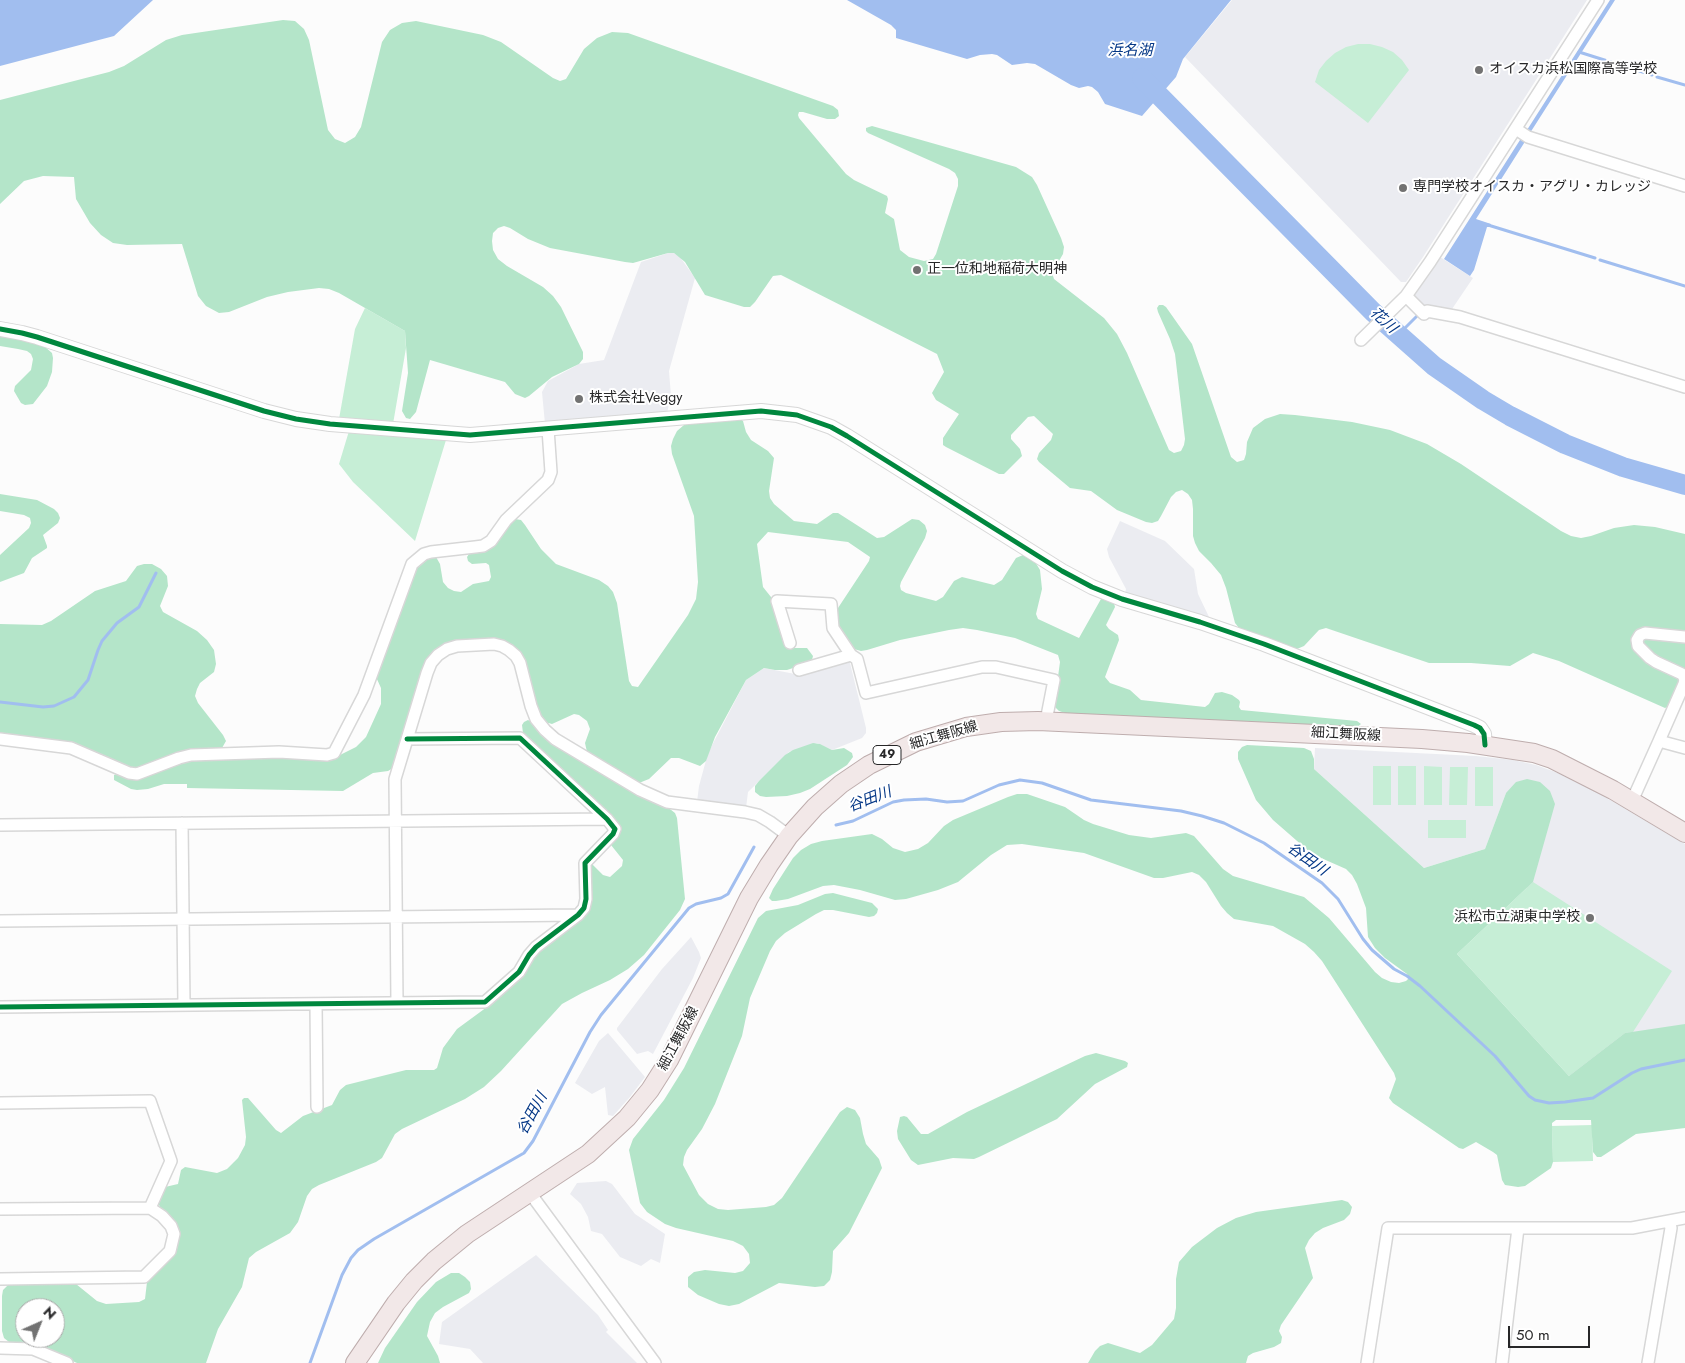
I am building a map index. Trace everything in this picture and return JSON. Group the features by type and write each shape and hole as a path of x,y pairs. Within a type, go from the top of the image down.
{"main road":[{"name":"細江舞阪線","path":"355,1363 396,1302 424,1270 456,1242 578,1161 602,1143 628,1118 650,1090 678,1044 749,898 769,864 789,836 815,807 841,784 869,764 900,748 932,736 966,727 1001,722 1046,721 1422,739 1485,745 1525,751 1543,756 1579,772 1685,833"}],"street":[{"path":"1361,340 1405,298 1598,0"},
{"path":"1516,129 1528,137 1685,186"},
{"path":"1405,298 1424,314 1427,312 1460,317 1685,387"},
{"path":"0,329 37,337 264,411 296,419 330,424 455,435 761,411 797,415 814,420 846,436 1062,571 1092,587 1122,599 1257,641 1474,725 1480,728 1484,734 1485,745"},
{"path":"0,739 71,748 121,770 137,774 191,755 279,752 327,755 334,753 364,695 412,564 424,554 475,548 484,546 491,541 506,520 548,480 551,472 551,463 548,429"},
{"path":"790,643 777,601 831,604 833,628 852,655 857,659 866,693 989,666 1054,680 1046,721"},
{"path":"1632,801 1684,684 1682,674 1650,658 1638,646 1637,640 1645,632 1685,637"},
{"path":"397,1003 395,779 426,673 438,655 447,649 457,646 494,644 509,650 520,663 531,706 536,719 545,730 555,739 653,797 682,805 758,815 789,836"},
{"path":"799,670 852,655"},
{"path":"0,1007 485,1002 519,972 532,951 578,915 584,908 586,899 585,863 613,834 615,829 608,819 520,738 407,739"},
{"path":"1659,741 1685,748"},
{"path":"0,825 608,819"},
{"path":"182,823 184,1006"},
{"path":"0,921 578,915"},
{"path":"316,1004 316,1106"},
{"path":"0,1103 150,1101 171,1161 150,1208"},
{"path":"530,1192 655,1363"},
{"path":"0,1209 150,1208 162,1216 171,1226 174,1234 170,1251 144,1277 0,1279"},
{"path":"1367,1363 1388,1228 1632,1228 1685,1218"},
{"path":"1648,1363 1670,1228 1669,1221"},
{"path":"1502,1363 1518,1228"},
{"path":"0,1348 33,1349 67,1363"}],"shaded area":[{"path":"1232,0 1587,0 1423,257 1406,282 1401,282 1185,57"},
{"path":"668,253 674,253 680,257 695,278 669,371 671,396 667,413 545,424 542,392 548,381 579,364 604,360 641,262"},
{"path":"1440,257 1473,278 1452,309 1422,305 1415,299 1414,294"},
{"path":"1120,521 1165,541 1194,569 1198,594 1210,619 1125,594 1126,589 1109,557 1107,549"},
{"path":"849,659 866,728 866,733 862,738 832,750 817,743 789,752 748,792 746,808 697,802 699,786 708,753 746,680 764,668 795,674"},
{"name":"浜松市立湖東中学校","path":"1315,748 1476,756 1513,760 1536,765 1588,787 1685,844 1685,1024 1569,1076 1506,793 1485,849 1424,868 1314,769"},
{"path":"691,937 701,958 693,978 653,1054 648,1051 637,1054 617,1028 662,969"},
{"path":"608,1033 645,1077 613,1116 608,1115 605,1087 592,1094 575,1083 599,1041"},
{"path":"606,1181 612,1184 635,1214 665,1234 660,1263 651,1259 641,1266 620,1257 602,1234 591,1231 588,1217 581,1204 570,1194 577,1183"},
{"path":"536,1255 598,1315 608,1330 606,1332 637,1363 483,1363 470,1349 439,1344 442,1322"}],"green space":[{"path":"283,20 295,21 304,29 309,40 328,130 335,139 345,143 355,137 361,127 382,42 390,30 402,23 416,21 483,35 501,42 560,81 566,79 584,49 597,38 612,32 628,33 833,106 838,110 839,116 835,119 827,119 803,112 799,112 798,115 846,174 854,180 887,196 885,213 894,219 900,250 909,257 924,261 933,259 936,254 958,186 958,179 955,173 949,169 868,133 866,128 872,126 1016,167 1032,177 1061,238 1064,247 1063,254 1052,273 1054,279 1104,318 1117,334 1169,450 1174,453 1181,451 1185,439 1175,354 1158,312 1157,308 1159,305 1166,307 1192,344 1231,457 1237,462 1244,460 1247,442 1253,428 1265,419 1280,414 1352,422 1390,430 1427,444 1571,536 1581,538 1614,528 1634,525 1655,527 1685,534 1685,679 1669,706 1665,708 1559,661 1533,653 1510,666 1471,663 1429,663 1326,628 1319,630 1304,646 1297,649 1239,628 1235,623 1221,575 1199,551 1195,543 1193,536 1192,500 1188,494 1182,490 1176,492 1171,497 1158,521 1152,523 1117,510 1091,491 1070,488 1037,459 1039,453 1051,440 1053,434 1034,416 1028,417 1011,435 1011,439 1020,449 1022,456 1004,474 999,474 946,447 943,445 943,438 959,414 936,400 932,393 944,372 937,354 781,275 773,276 755,302 750,307 744,307 705,295 685,262 674,253 633,263 625,262 550,248 528,239 510,228 504,226 498,228 493,233 492,241 493,250 498,259 543,287 553,296 561,307 583,352 583,359 579,364 552,377 525,398 515,394 505,382 430,360 416,412 410,419 406,418 402,411 408,373 405,331 339,293 319,288 288,292 267,297 229,312 219,313 206,306 198,296 182,244 127,245 113,243 101,235 90,223 76,199 74,177 43,176 24,181 0,204 0,100 109,72 124,66 166,40 182,35"},
{"path":"1370,44 1393,52 1409,70 1368,123 1315,82 1319,70 1335,53 1346,47"},
{"path":"365,308 405,331 406,348 393,424 339,419 355,329"},
{"path":"0,335 44,346 52,353 52,372 47,386 33,404 25,405 21,403 14,391 15,386 31,370 33,359 31,354 27,351 0,346"},
{"path":"740,419 743,421 746,432 751,440 768,451 774,458 769,491 770,498 774,504 794,521 817,524 833,513 838,513 877,538 884,537 912,519 919,520 925,525 927,531 925,538 901,582 901,590 906,593 936,601 943,597 954,581 962,577 994,585 1002,580 1016,558 1023,555 1034,560 1040,570 1042,589 1036,614 1038,619 1079,638 1101,599 1114,603 1115,607 1106,625 1118,635 1119,640 1105,677 1110,683 1130,690 1141,700 1205,707 1209,704 1215,693 1222,692 1232,695 1239,700 1241,710 1357,721 1361,724 1357,727 1065,713 1059,711 1054,706 1060,662 1058,655 1015,638 977,630 963,628 949,630 900,640 867,650 854,649 848,644 837,626 836,616 838,608 870,557 848,542 768,532 757,544 763,587 771,597 785,642 793,648 807,648 813,656 812,660 787,670 764,668 746,680 715,737 706,761 700,766 679,758 671,758 649,779 639,783 587,752 585,743 590,729 587,721 574,714 552,724 545,722 540,717 512,647 435,652 393,768 388,771 373,773 343,791 187,788 187,784 164,784 137,790 114,780 114,775 117,774 185,760 279,756 332,759 356,747 366,737 381,704 381,688 376,677 415,567 425,558 436,557 440,564 443,582 454,591 461,592 473,584 489,581 491,577 489,565 486,563 472,564 468,561 467,557 515,519 521,520 541,549 556,564 599,580 613,592 617,603 629,681 632,686 638,687 688,615 696,599 698,582 694,516 672,454 671,446 673,439 677,431 684,425"},
{"path":"349,431 446,440 415,541 353,482 339,464"},
{"path":"0,494 37,500 54,509 60,518 58,523 43,535 47,548 32,558 24,573 0,582 0,555 29,528 31,523 30,518 24,515 0,511"},
{"path":"152,564 161,569 167,576 168,586 160,606 163,612 197,631 214,650 216,664 214,672 200,683 195,696 198,703 223,735 226,741 222,748 137,769 0,734 0,624 42,625 95,591 126,581 137,566"},
{"path":"528,720 675,813 685,899 680,910 644,955 628,969 610,980 562,1004 484,1087 465,1099 402,1129 395,1134 382,1158 376,1162 312,1189 307,1196 298,1222 290,1233 249,1258 242,1287 218,1329 206,1363 77,1363 44,1348 65,1348 65,1298 15,1298 15,1343 9,1342 4,1338 2,1331 3,1290 8,1285 14,1283 76,1284 97,1301 106,1304 139,1302 145,1299 147,1282 175,1249 158,1202 165,1187 178,1184 181,1170 185,1167 217,1173 227,1169 238,1158 245,1145 246,1137 242,1100 244,1098 248,1098 276,1130 281,1133 303,1116 332,1105 340,1090 346,1085 406,1070 434,1070 437,1068 443,1048 457,1029 487,1007 538,951 581,918 588,867 592,864 603,875 610,877 622,866 623,860 611,845 611,842 617,836 523,733 522,725"},
{"path":"813,743 832,750 844,748 852,753 853,757 847,765 810,789 800,793 766,797 760,796 755,792 755,786 759,781 785,755"},
{"path":"1247,745 1304,748 1311,751 1314,759 1314,769 1424,868 1485,849 1506,793 1516,782 1527,779 1540,782 1550,791 1555,804 1533,882 1457,954 1569,1076 1625,1033 1685,1024 1685,1128 1636,1134 1601,1157 1597,1157 1593,1152 1591,1120 1556,1120 1552,1123 1553,1162 1551,1168 1525,1186 1505,1185 1502,1180 1497,1155 1493,1152 1476,1142 1463,1149 1459,1148 1393,1103 1389,1098 1396,1079 1394,1073 1322,961 1314,952 1305,944 1273,926 1234,919 1221,906 1206,882 1199,875 1192,872 1154,878 1084,853 1022,844 1007,845 991,855 958,882 906,899 895,900 834,885 823,886 788,899 772,901 769,898 793,858 811,844 872,834 893,848 905,852 918,849 928,843 944,826 953,820 1008,797 1017,794 1027,794 1065,807 1093,824 1129,835 1151,838 1186,833 1194,836 1223,869 1233,876 1304,897 1329,918 1382,978 1399,983 1406,981 1409,978 1407,974 1385,958 1368,937 1366,908 1352,875 1346,869 1312,854 1273,820 1256,800 1238,759 1238,752"},
{"path":"1373,766 1391,766 1391,805 1373,805"},
{"path":"1398,766 1416,766 1416,805 1398,805"},
{"path":"1424,766 1442,767 1442,805 1424,805"},
{"path":"1450,767 1468,767 1467,805 1449,805"},
{"path":"1475,767 1493,767 1493,806 1475,806"},
{"path":"1428,820 1466,820 1466,838 1428,838"},
{"path":"1533,882 1672,971 1633,1032 1625,1033 1569,1076 1457,954"},
{"path":"833,893 872,903 878,909 877,913 869,917 824,910 785,933 776,941 750,998 742,1036 715,1104 702,1129 687,1150 683,1165 699,1195 708,1204 718,1209 728,1210 774,1205 782,1198 840,1112 847,1107 855,1110 860,1118 866,1144 879,1159 882,1168 849,1233 833,1251 830,1280 824,1286 815,1287 779,1283 739,1304 729,1306 719,1304 698,1295 688,1287 688,1277 694,1272 705,1270 735,1273 743,1271 750,1263 749,1254 743,1246 733,1241 676,1228 665,1224 647,1212 640,1203 629,1150 633,1139 664,1100 684,1068 758,918 766,911 798,905 825,894"},
{"path":"1096,1053 1125,1061 1128,1063 1127,1067 1095,1084 1057,1119 979,1157 974,1159 953,1158 918,1165 911,1160 898,1139 897,1131 900,1117 907,1117 921,1134 928,1134 967,1112 1085,1056"},
{"path":"1592,1125 1593,1161 1553,1162 1552,1126"},
{"path":"1342,1200 1348,1202 1352,1207 1350,1214 1344,1220 1315,1233 1305,1248 1313,1278 1281,1325 1279,1331 1282,1337 1281,1343 1253,1353 1248,1356 1246,1363 1088,1363 1100,1346 1108,1343 1140,1353 1152,1345 1174,1319 1176,1279 1179,1262 1192,1247 1217,1228 1236,1218 1256,1212"},
{"path":"451,1273 459,1273 465,1277 470,1282 471,1289 469,1293 435,1313 430,1322 427,1336 440,1363 378,1363 385,1348 417,1302 436,1282"}],"water":[{"path":"0,0 153,0 114,36 0,66"},
{"name":"浜名湖","path":"847,0 1231,0 1183,59 1176,77 1142,116 1105,104 1098,92 1092,87 1079,88 1071,85 1035,64 1012,65 997,55 992,54 967,59 896,38 896,30 891,25"},
{"path":"1610,0 1615,0 1530,133 1527,130"},
{"path":"1520,140 1526,140 1476,219 1491,224 1490,227 1487,227 1474,270 1470,276 1444,259"}],"waterway":[{"path":"1579,52 1652,75"},
{"path":"1657,77 1685,85"},
{"name":"花川","path":"1142,78 1373,312 1434,366 1483,400 1565,444 1623,467 1685,485"},
{"path":"1488,225 1595,258"},
{"path":"1600,260 1685,286"},
{"path":"1398,335 1418,315"},
{"path":"0,702 43,707 54,706 74,697 88,680 102,641 117,623 139,607 156,573"},
{"name":"谷田川","path":"836,825 853,821 893,802 926,799 947,802 963,801 999,785 1020,780 1042,783 1091,800 1181,811 1202,816 1224,823 1264,843 1322,883 1338,899 1372,950 1394,969 1420,986 1495,1056 1529,1096 1535,1100 1549,1103 1593,1098 1641,1069 1685,1060"},
{"name":"谷田川","path":"310,1363 342,1275 351,1258 358,1250 374,1239 524,1153 533,1141 590,1032 601,1015 689,908 728,894 754,847"}],"cycle path":[{"path":"0,329 37,337 264,411 296,419 330,424 470,435 761,411 797,415 831,427 847,436 1062,571 1092,587 1122,599 1200,622 1264,644 1474,725 1480,728 1484,734 1485,745"},
{"path":"0,1007 485,1002 519,972 536,947 578,915 584,908 586,899 585,863 613,834 615,829 607,819 520,738 407,739"}],"place":[{"name":"オイスカ浜松国際高等学校","path":"1479,70"},
{"name":"専門学校オイスカ・アグリ・カレッジ","path":"1403,188"},
{"name":"正一位和地稲荷大明神","path":"917,270"},
{"name":"株式会社Veggy","path":"579,399"},
{"name":"浜松市立湖東中学校","path":"1590,918"}]}
